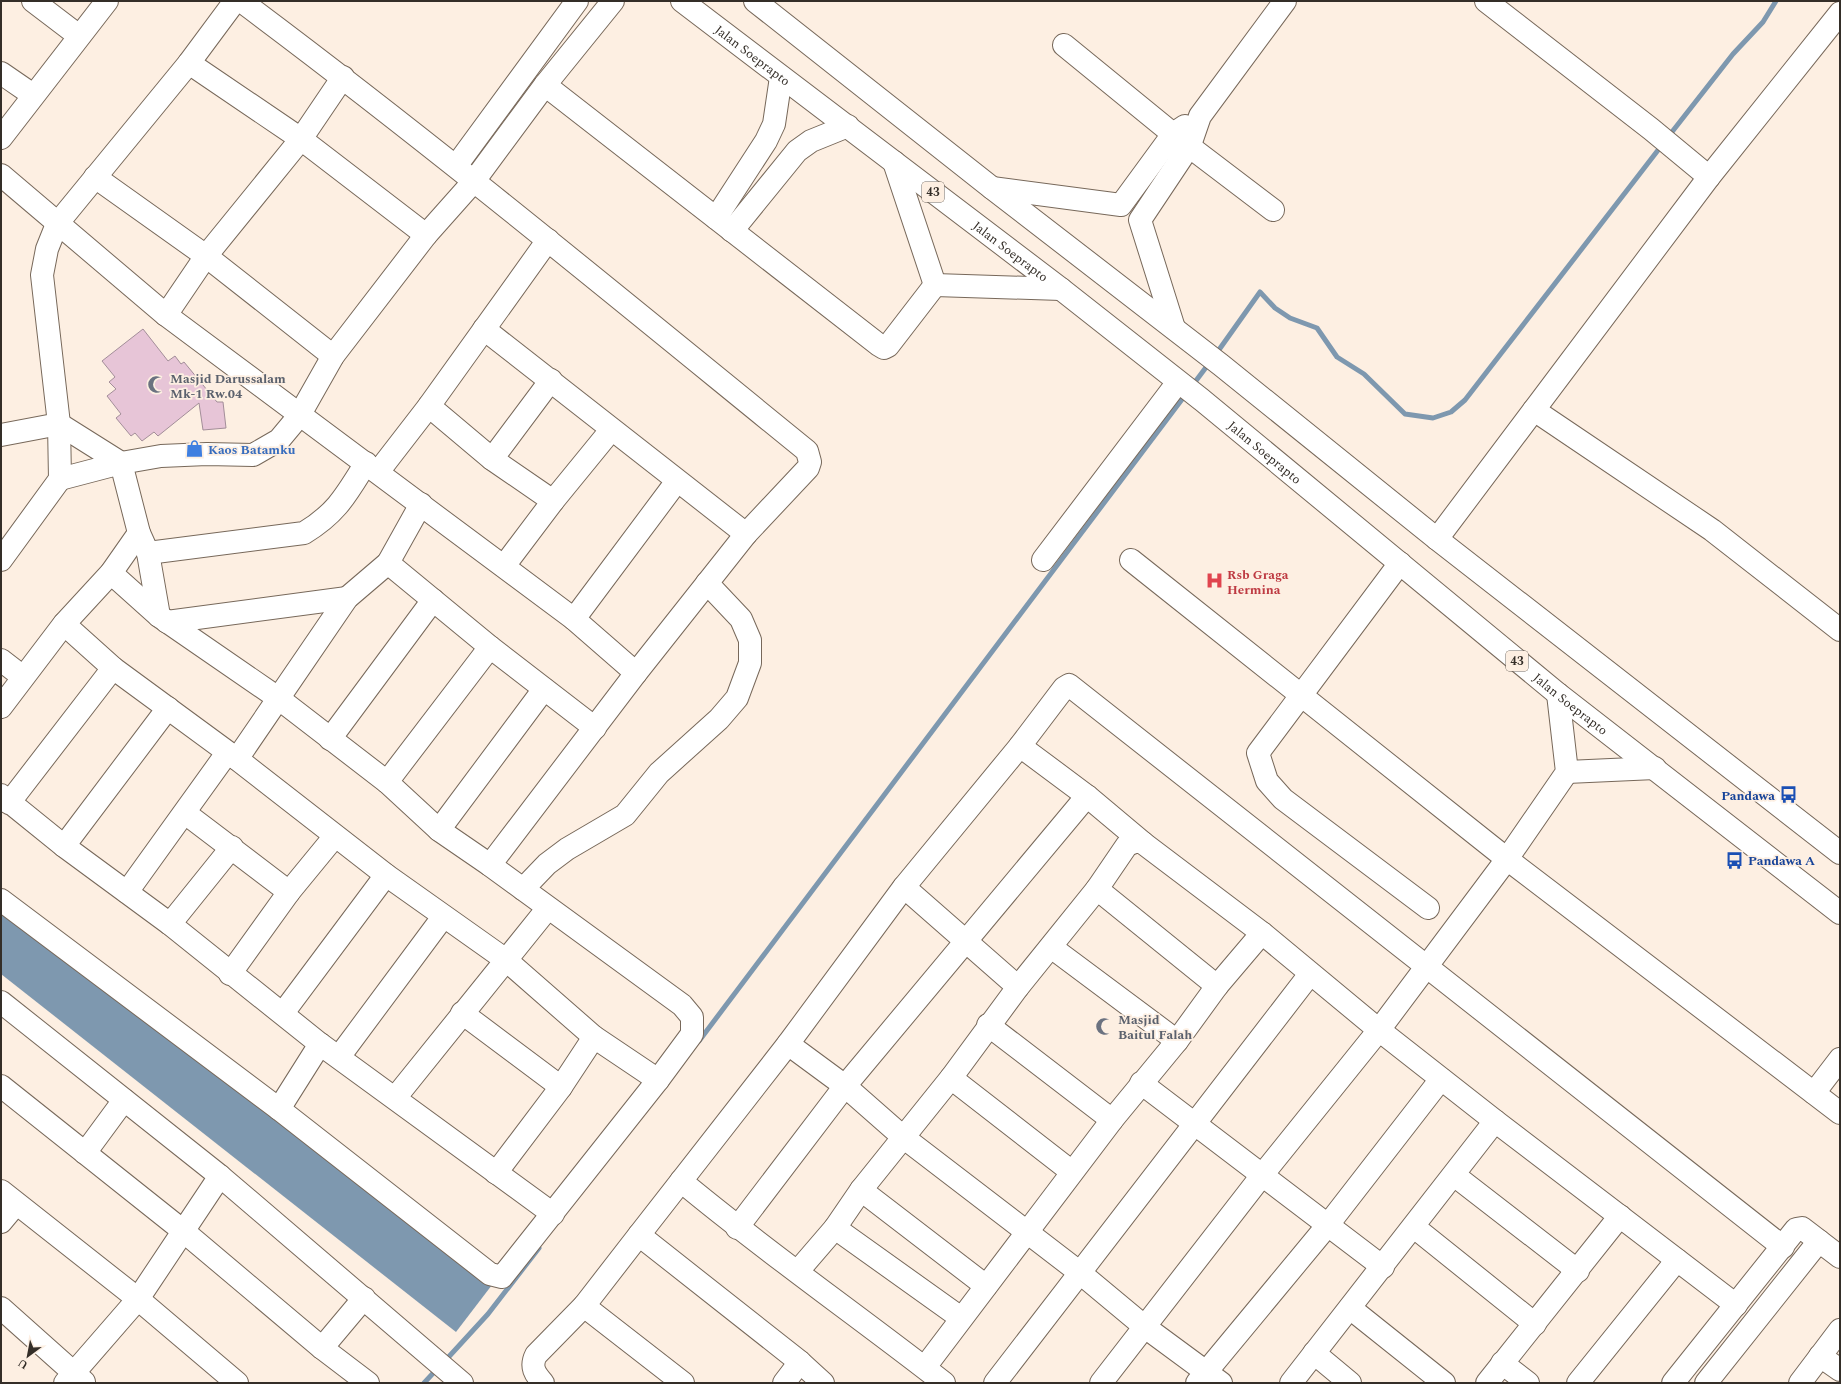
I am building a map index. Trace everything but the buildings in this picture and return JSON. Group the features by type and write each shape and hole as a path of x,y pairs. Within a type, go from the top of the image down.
{"main road":[{"path":"33,1 79,36"},
{"path":"1,138 107,1"},
{"path":"1,560 60,479 59,424 42,275 47,249 57,224 189,63 235,1"},
{"path":"241,1 343,77 456,166 807,451 810,462 808,468 746,534 636,673 490,865"},
{"path":"456,166 577,1"},
{"path":"60,479 121,463 161,456 207,454 253,455 279,440 299,416 333,356 426,235 474,181 545,85 613,1"},
{"name":"Jalan Soeprapto","path":"682,1 1061,289 1202,400 1558,694 1840,913"},
{"path":"755,1 992,188 1174,328 1437,539 1840,853"},
{"path":"1121,205 1182,139 1285,1"},
{"path":"1486,1 1651,129 1709,177"},
{"path":"1437,539 1709,177 1840,13"},
{"path":"1064,45 1273,210"},
{"path":"189,63 301,139 426,235"},
{"path":"1,73 33,95"},
{"path":"166,315 206,256 301,139 343,77"},
{"path":"724,224 774,124 781,77"},
{"path":"545,85 884,348 888,346 935,285"},
{"path":"724,224 797,151 811,141 848,126"},
{"path":"1140,220 1182,139"},
{"path":"894,162 935,285"},
{"path":"1,175 166,315 299,416 421,504 574,619 636,673"},
{"path":"95,177 206,256 333,356"},
{"path":"992,188 1121,205 1140,220 1174,328"},
{"path":"148,553 304,533 322,522 429,406 548,240"},
{"path":"935,285 1061,289"},
{"path":"484,329 551,380 611,430 746,534"},
{"path":"492,459 551,380"},
{"path":"1043,560 1180,384"},
{"path":"429,406 492,459 553,501"},
{"path":"1534,410 1712,530 1840,630"},
{"path":"1,435 59,424 121,463 139,533 148,553 163,619"},
{"path":"504,566 553,501 611,430"},
{"path":"574,619 677,481"},
{"path":"127,892 185,813 278,698 347,598 388,563 421,504"},
{"path":"1,706 64,624 111,573 139,533"},
{"path":"1131,560 1507,859 1840,1113"},
{"path":"388,563 490,647 595,728"},
{"path":"1400,563 1258,753 1267,782 1283,799 1428,908"},
{"path":"1,900 279,1109 490,1274 502,1277 658,1080 692,1034 692,1018 682,1005 490,865 439,830 387,782 278,698 163,619 111,573"},
{"path":"523,889 548,864 566,849 625,815 659,773 719,719 737,698 750,663 750,640 741,619 707,583"},
{"path":"163,619 347,598"},
{"path":"330,739 432,600"},
{"path":"64,624 113,668 232,756 386,875 506,960 594,1037 658,1080"},
{"path":"387,782 490,647"},
{"path":"1,660 23,678"},
{"path":"113,668 5,799 64,846 170,924 230,974 283,1013 320,1044 553,1214"},
{"path":"543,1383 532,1369 533,1361 536,1356 584,1306 788,1044 904,887 1020,746 1064,688 1069,685 1783,1247"},
{"path":"439,830 544,689"},
{"path":"1101,1383 1262,1174 1379,1030 1507,859 1567,772 1558,694"},
{"path":"64,846 168,708"},
{"path":"1020,746 1087,796 1143,843 1262,933 1310,974 1441,1079 1736,1305"},
{"path":"1567,772 1655,768"},
{"path":"737,1228 845,1086 968,941 1087,796"},
{"path":"185,813 232,847 289,892"},
{"path":"230,974 289,892 335,836"},
{"path":"798,1271 835,1228 861,1190 951,1078 988,1025 1097,889 1127,845 1137,841 1143,843"},
{"path":"170,924 232,847"},
{"path":"283,1013 386,875"},
{"path":"904,887 968,941 1018,987"},
{"path":"1097,889 1218,986"},
{"path":"395,1098 548,908"},
{"path":"339,1057 444,917"},
{"path":"925,1367 1112,1120 1177,1041 1218,986 1262,933"},
{"path":"1052,947 1177,1041"},
{"path":"995,1383 1310,974"},
{"path":"1,1002 220,1176 458,1380"},
{"path":"462,1013 561,1087"},
{"path":"988,1025 1112,1120"},
{"path":"496,1173 561,1087 594,1037"},
{"path":"279,1109 320,1044"},
{"path":"788,1044 845,1086 903,1137 1026,1233 1079,1272 1208,1379 1441,1079"},
{"path":"1814,1093 1840,1059"},
{"path":"951,1078 1072,1172"},
{"path":"1141,1083 1262,1174 1327,1226 1383,1267"},
{"path":"1,1086 182,1230 322,1348 368,1383"},
{"path":"85,1153 124,1100"},
{"path":"1291,1383 1383,1267 1495,1121"},
{"path":"1454,1175 1578,1271"},
{"path":"1,1308 75,1380 138,1299 182,1230 220,1176"},
{"path":"681,1181 737,1228 798,1271 944,1383"},
{"path":"861,1190 986,1286"},
{"path":"1,1222 8,1197 138,1299 237,1383"},
{"path":"1488,1383 1502,1363 1578,1271 1620,1216"},
{"path":"1414,1227 1535,1324"},
{"path":"835,1228 962,1318"},
{"path":"1674,1383 1795,1230 1799,1228 1840,1257"},
{"path":"640,1235 800,1362 823,1383"},
{"path":"1706,1383 1819,1241"},
{"path":"1578,1383 1677,1260"},
{"path":"322,1348 364,1298"},
{"path":"584,1306 683,1383"},
{"path":"1350,1308 1444,1383"},
{"path":"1800,1383 1840,1330"},
{"path":"1314,1353 1350,1383"},
{"path":"1820,1356 1840,1370"},
{"path":"784,1383 800,1362"},
{"path":"1502,1363 1528,1383"}],"water":[{"path":"1,907 495,1281 456,1332 1,974"}],"waterway":[{"path":"1668,137 1733,54 1763,22 1776,1"},
{"path":"1216,354 1260,292 1275,308 1290,318 1317,328 1337,357 1364,374 1405,414 1433,418 1451,412 1465,400 1662,145"},
{"path":"1192,386 1210,362"},
{"path":"699,1041 1186,394"},
{"path":"444,1362 488,1314 539,1248"},
{"path":"424,1383 437,1369"}],"place":[{"name":"Masjid Darussalam Mk-1 Rw.04","path":"157,385"},
{"name":"Kaos Batamku","path":"195,449"},
{"name":"Rsb Graga Hermina","path":"1214,581"},
{"name":"Pandawa","path":"1788,795"},
{"name":"Pandawa A","path":"1735,860"},
{"name":"Masjid Baitul Falah","path":"1105,1026"}]}
